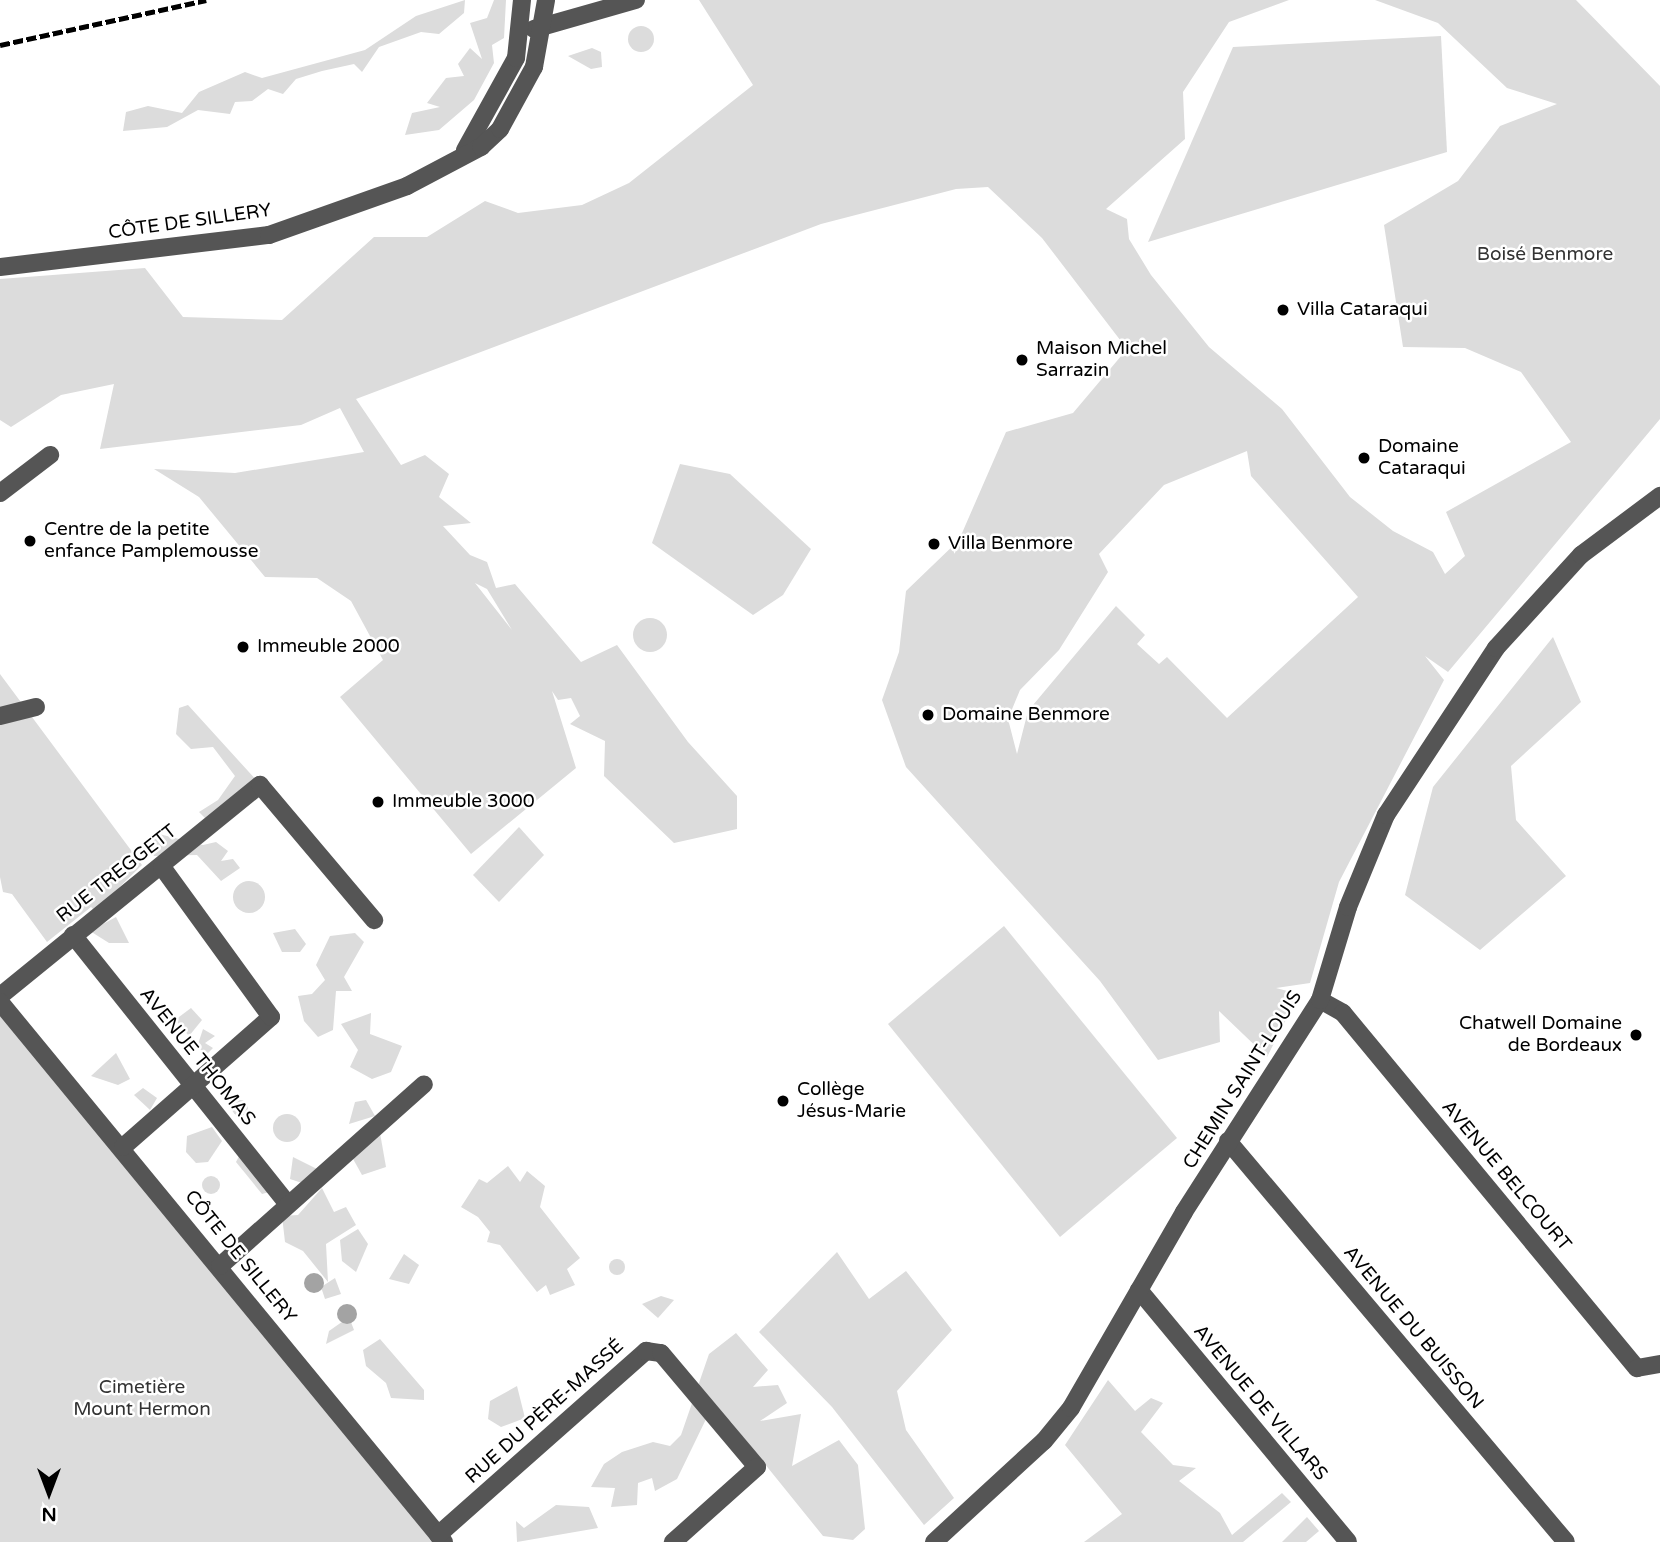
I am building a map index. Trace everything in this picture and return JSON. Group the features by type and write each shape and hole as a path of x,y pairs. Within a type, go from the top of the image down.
{"street":[{"name":"CÔTE DE SILLERY","path":"457,160 500,96 523,28 522,0"},
{"name":"CÔTE DE SILLERY","path":"0,267 269,235 407,186 481,147 520,100 544,29 546,0"},
{"path":"523,28 544,29 636,0"},
{"path":"0,493 50,455"},
{"name":"CHEMIN SAINT-LOUIS","path":"934,1542 1044,1441 1071,1408 1228,1141 1320,999 1348,907 1386,815 1496,648 1581,555 1658,502"},
{"path":"0,716 36,707"},
{"name":"RUE TREGGETT","path":"0,996 260,785 374,920"},
{"path":"123,1147 271,1017 162,867"},
{"name":"AVENUE THOMAS","path":"73,935 288,1204"},
{"name":"AVENUE BELCOURT","path":"1320,999 1343,1013 1637,1368 1660,1364"},
{"name":"CÔTE DE SILLERY","path":"0,1002 123,1147 441,1539"},
{"path":"219,1266 424,1084"},
{"name":"AVENUE DU BUISSON","path":"1228,1141 1566,1542"},
{"name":"AVENUE DE VILLARS","path":"1139,1290 1348,1542"},
{"name":"RUE DU PÈRE-MASSÉ","path":"441,1539 646,1350 661,1353 757,1467 673,1542"}],"green space":[{"path":"465,0 464,13 439,34 421,32 379,47 362,72 354,64 322,71 296,79 283,94 268,89 252,101 235,102 230,114 198,110 167,127 123,131 126,112 148,106 182,113 199,92 245,72 262,78 365,50 416,16"},
{"path":"494,0 506,0 504,38 492,45 494,63 474,100 439,130 405,135 412,113 440,107 427,103 446,78 464,76 458,64 470,48 482,59 470,23 487,18"},
{"name":"Boisé Benmore","path":"699,0 1289,0 1229,22 1183,92 1185,139 1106,209 1127,219 1129,239 1151,275 1209,347 1282,409 1350,497 1393,531 1433,552 1445,574 1465,556 1446,512 1571,442 1521,372 1465,348 1403,347 1384,225 1458,181 1500,126 1557,104 1507,88 1438,23 1375,0 1576,0 1660,86 1660,419 1448,672 1425,656 1444,680 1339,882 1310,983 1276,988 1299,994 1267,1057 1219,1011 1220,1042 1158,1060 1100,981 906,767 882,700 899,652 906,591 959,540 1006,432 1073,413 1127,349 1042,238 988,187 956,189 821,224 356,399 401,465 425,455 449,474 439,497 471,523 443,526 470,555 487,562 496,588 515,584 581,662 617,645 688,742 737,796 737,829 674,843 604,776 605,741 570,724 580,716 571,698 558,700 552,691 576,768 471,854 340,697 383,660 351,601 317,578 265,577 199,497 154,469 235,473 364,452 340,408 301,425 100,449 114,384 61,395 11,427 0,420 0,279 145,268 183,317 282,320 374,237 427,237 485,201 518,213 582,205 629,183 753,85","holes":["1247,451 1251,476 1358,597 1227,718 1167,657 1159,664 1137,644 1145,635 1116,606 1028,711 1017,754 1008,719 1020,690 1059,650 1108,572 1099,554 1164,485","475,583 487,589 512,630"]},
{"path":"641,26 650,30 654,39 650,48 641,52 632,48 628,39 632,30"},
{"path":"1441,36 1447,152 1148,242 1233,47"},
{"path":"592,48 601,52 602,67 591,69 568,56"},
{"path":"680,464 730,474 811,549 783,595 753,615 652,543"},
{"path":"650,618 662,623 667,635 662,647 650,652 638,647 633,635 638,623"},
{"path":"1553,637 1581,702 1511,766 1516,820 1566,876 1480,950 1405,895 1433,787"},
{"path":"0,674 142,865 95,911 91,907 47,942 12,894 3,892 0,877"},
{"path":"188,705 258,782 209,822 199,812 218,800 235,776 213,747 191,749 176,734 179,708"},
{"path":"519,827 544,855 499,902 473,875"},
{"path":"155,833 203,845 216,842 228,851 221,861 233,859 240,868 221,881 197,855 154,856 145,842"},
{"path":"249,881 260,886 265,897 260,908 249,913 238,908 233,897 238,886"},
{"path":"116,917 129,943 109,943 90,931"},
{"path":"1004,926 1177,1138 1060,1237 888,1024"},
{"path":"295,929 306,944 300,952 282,952 273,933"},
{"path":"355,933 364,942 344,977 352,991 336,991 333,1030 318,1037 304,1021 298,996 312,994 325,980 316,965 330,936"},
{"name":"Cimetière Mount Hermon","path":"0,999 444,1542 0,1542"},
{"path":"191,1008 202,1020 189,1036 175,1020"},
{"path":"371,1013 370,1034 402,1046 391,1072 372,1079 350,1067 358,1050 341,1024"},
{"path":"203,1029 215,1036 205,1043 213,1048 207,1054 197,1047"},
{"path":"116,1053 130,1079 118,1085 91,1076"},
{"path":"143,1088 157,1098 150,1110 134,1095"},
{"path":"240,1100 248,1108 240,1116 232,1108"},
{"path":"366,1100 375,1116 349,1124 355,1102"},
{"path":"287,1114 297,1118 301,1128 297,1138 287,1142 277,1138 273,1128 277,1118"},
{"path":"212,1127 222,1141 208,1162 196,1163 186,1152 187,1136"},
{"path":"380,1133 386,1167 362,1175 352,1157"},
{"path":"246,1143 284,1188 262,1194 236,1162"},
{"path":"293,1157 319,1170 305,1184 290,1179"},
{"path":"508,1166 520,1182 527,1171 545,1186 540,1207 580,1258 567,1269 575,1285 550,1295 546,1285 537,1292 500,1245 487,1242 490,1232 478,1217 461,1207 479,1179 487,1183"},
{"path":"211,1176 217,1179 220,1185 217,1191 211,1194 205,1191 202,1185 205,1179"},
{"path":"322,1188 334,1212 346,1207 356,1225 326,1244 328,1282 303,1251 285,1242 282,1216 298,1215"},
{"path":"358,1229 368,1244 356,1272 342,1261 340,1240"},
{"path":"837,1252 869,1299 906,1271 952,1330 897,1391 906,1430 954,1498 924,1525 832,1407 759,1332"},
{"path":"404,1254 419,1265 409,1284 389,1279"},
{"path":"614,1259 620,1259 625,1267 623,1273 614,1275 609,1270 609,1264"},
{"path":"335,1278 341,1294 325,1299 321,1287"},
{"path":"661,1296 674,1300 658,1318 642,1304"},
{"path":"349,1317 354,1330 326,1344 329,1331"},
{"path":"736,1333 768,1370 753,1387 778,1385 787,1403 760,1421 801,1414 792,1466 839,1440 858,1465 865,1529 853,1540 823,1536 731,1422 708,1415 677,1479 655,1491 652,1478 638,1483 637,1505 611,1507 615,1488 591,1487 604,1464 622,1452 653,1442 670,1446 681,1435 709,1354"},
{"path":"380,1339 424,1390 424,1400 391,1398 386,1383 366,1366 363,1350"},
{"path":"1108,1380 1135,1411 1151,1398 1163,1403 1141,1432 1173,1465 1196,1468 1179,1481 1220,1513 1232,1535 1282,1493 1291,1502 1243,1542 1084,1542 1122,1514 1065,1445"},
{"path":"517,1386 525,1418 501,1427 488,1419 490,1401"},
{"path":"556,1505 589,1507 598,1528 517,1542 516,1521 524,1528"},
{"path":"1307,1517 1319,1531 1306,1542 1282,1542"}],"shaded area":[{"path":"314,1273 321,1276 324,1283 321,1290 314,1293 307,1290 304,1283 307,1276"},
{"path":"347,1304 354,1307 357,1314 354,1321 347,1324 340,1321 337,1314 340,1307"}],"railway":[{"path":"0,45 206,0"}],"place":[{"name":"Villa Cataraqui","path":"1283,310"},
{"name":"Maison Michel Sarrazin","path":"1022,360"},
{"name":"Domaine Cataraqui","path":"1364,458"},
{"name":"Centre de la petite enfance Pamplemousse","path":"30,541"},
{"name":"Villa Benmore","path":"934,544"},
{"name":"Immeuble 2000","path":"243,647"},
{"name":"Domaine Benmore","path":"928,715"},
{"name":"Immeuble 3000","path":"378,802"},
{"name":"Chatwell Domaine de Bordeaux","path":"1636,1035"},
{"name":"Collège Jésus-Marie","path":"783,1101"}]}
